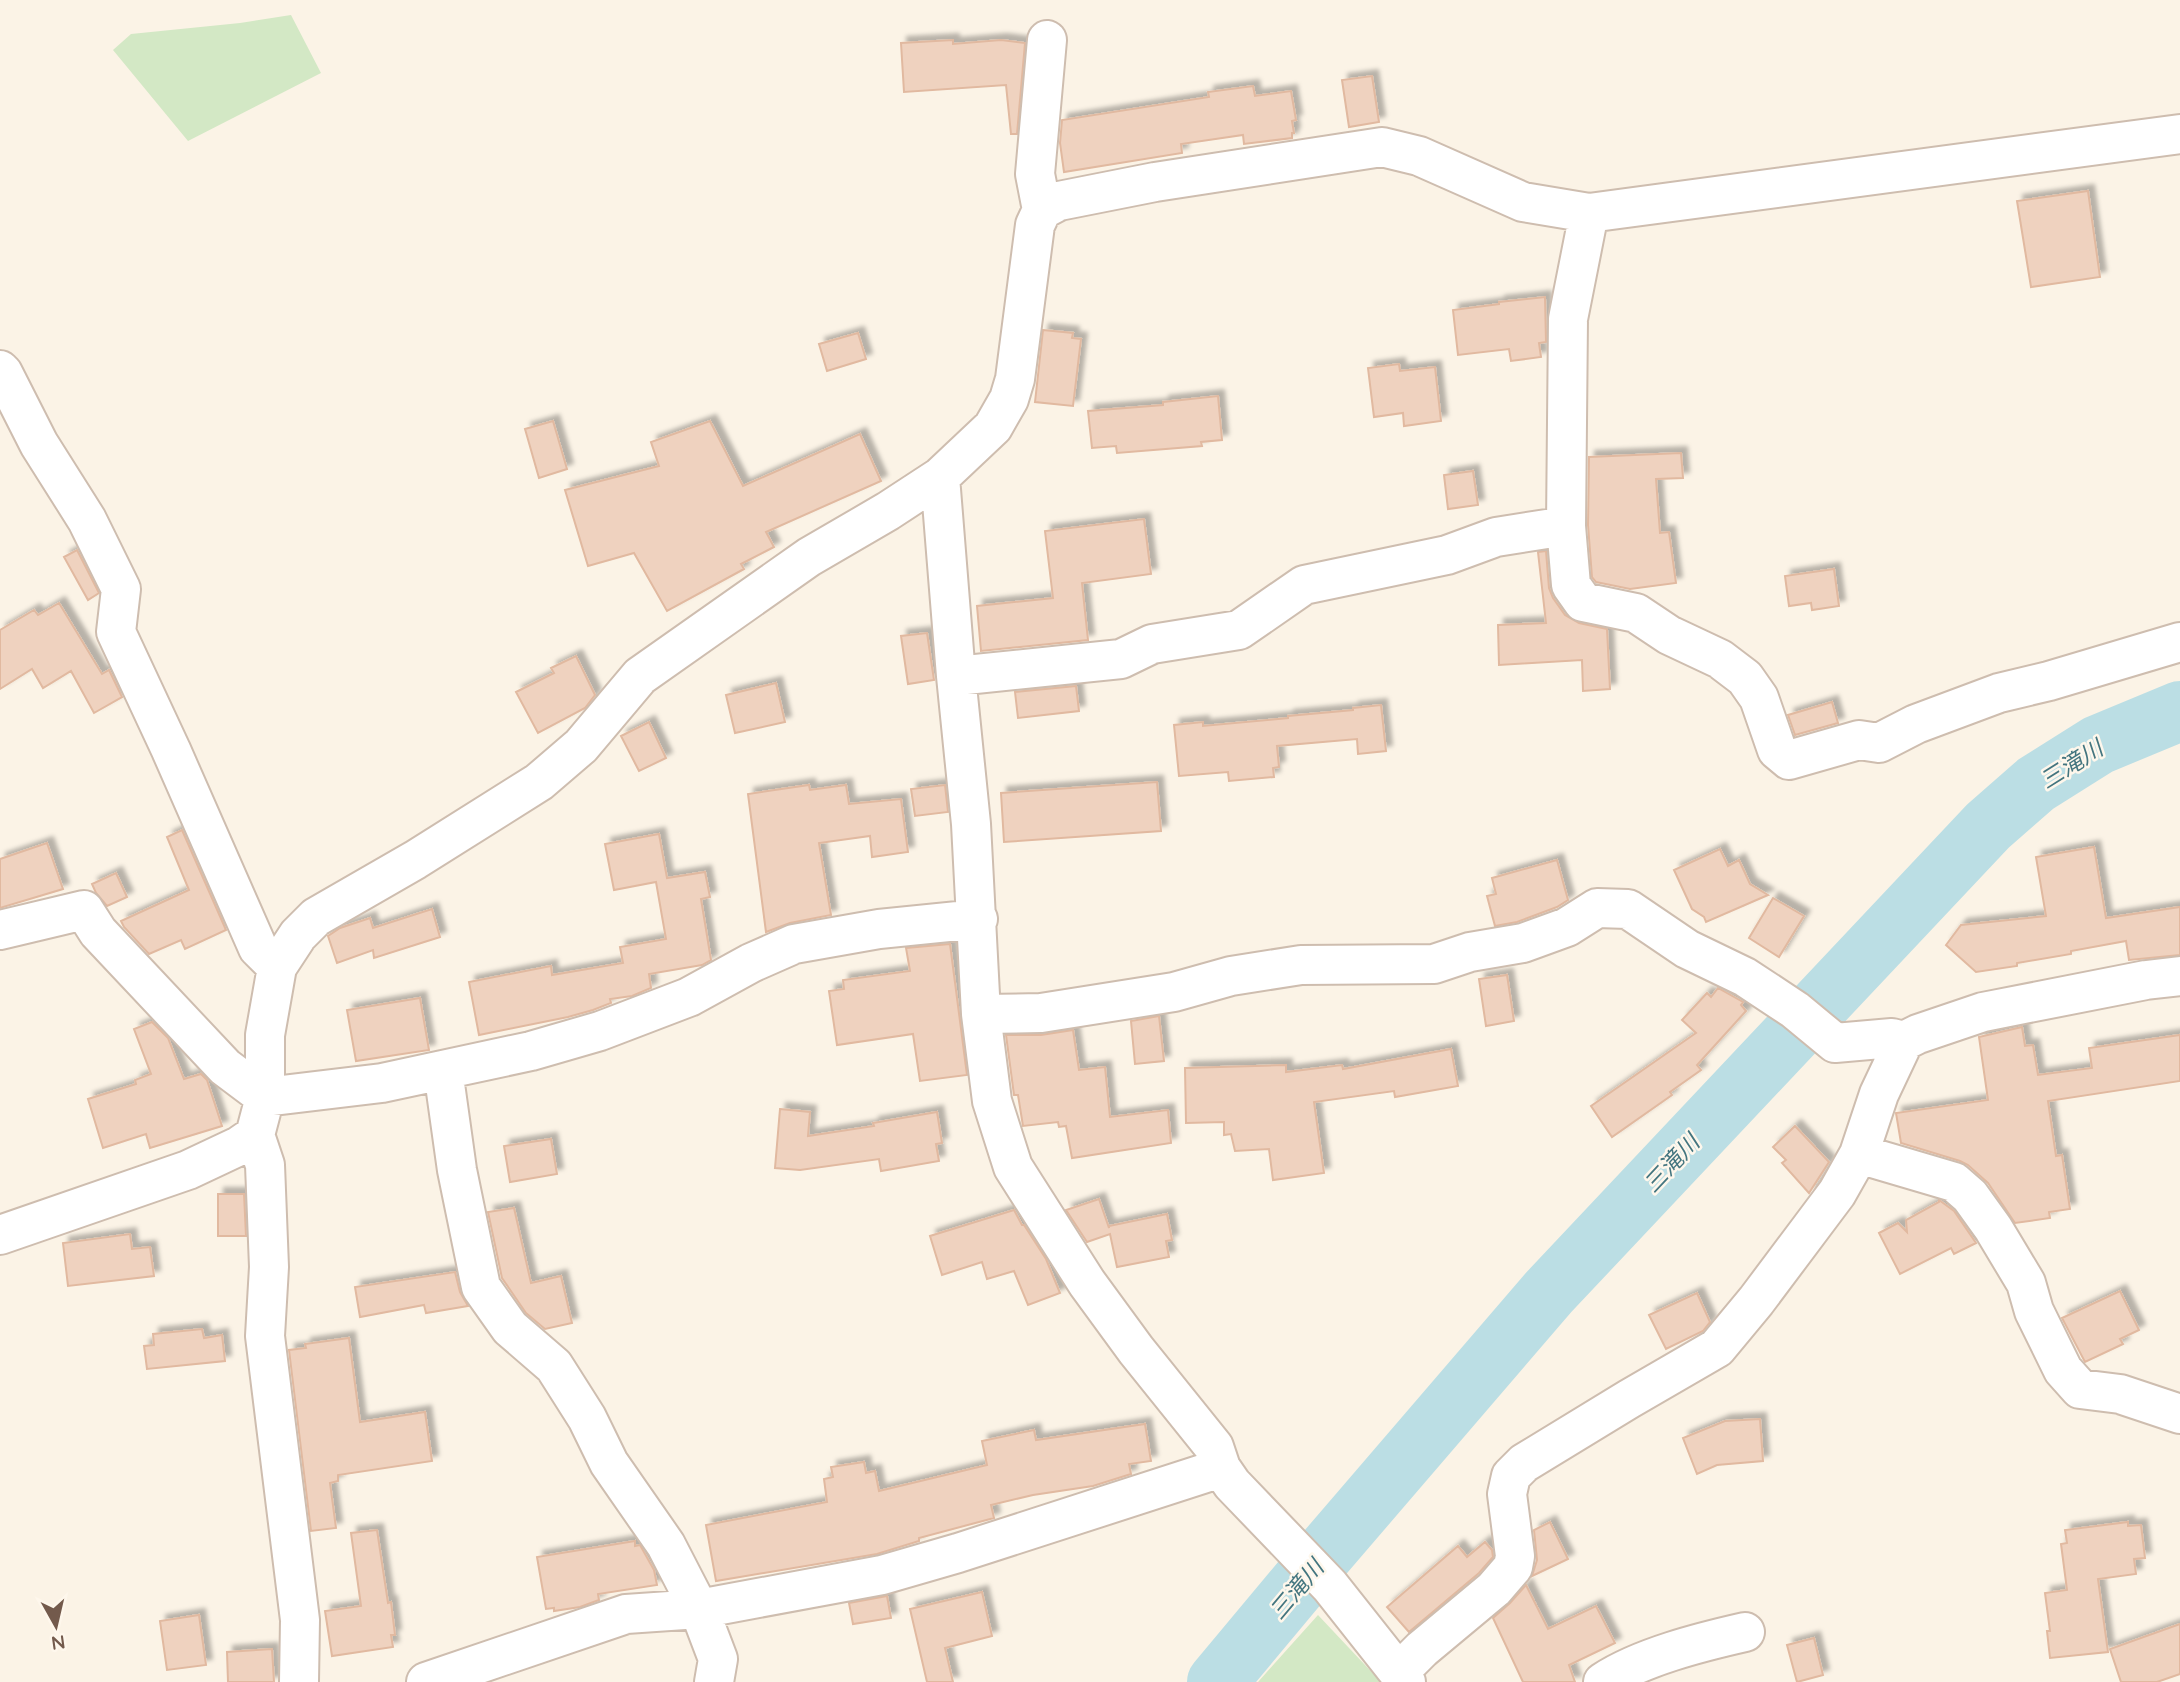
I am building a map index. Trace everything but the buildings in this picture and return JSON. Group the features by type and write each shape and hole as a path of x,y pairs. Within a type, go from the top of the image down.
{"street":[{"path":"299,1682 300,1620 265,1336 269,1267 265,1165 255,1135 265,1097 265,1035 277,967 298,935 316,917 415,860 539,782 581,746 640,676 809,557 940,477 993,427 1009,399 1015,379 1035,225 1042,210 1035,174 1047,40"},
{"path":"1042,210 1059,201 1155,182 1382,147 1419,156 1523,202 1589,213 2180,134"},
{"path":"1589,213 1568,318 1566,526 1571,585 1583,602 1636,613 1669,635 1720,659 1745,678 1759,698 1777,750 1789,760 1859,740 1879,743 1916,723 1999,693 2180,642"},
{"path":"0,370 4,373 39,444 87,520 121,589 116,632 258,948 277,967"},
{"path":"940,477 971,824 981,1014 992,1101 1013,1167 1087,1283 1136,1350 1214,1447 1220,1468 1232,1484 1315,1569 1402,1677 1422,1649 1494,1589 1513,1567 1515,1556 1507,1494 1511,1476 1524,1463 1717,1348 1756,1301 1837,1193 1859,1154 1879,1094 1904,1041 1983,1012 2163,978"},
{"path":"956,676 1121,659 1152,644 1240,630 1304,584 1447,555 1496,537 1566,526"},
{"path":"981,1014 1041,1013 1174,992 1231,976 1301,965 1434,964 1470,952 1523,943 1567,927 1597,908 1628,909 1687,949 1745,977 1835,1043 1892,1038 1904,1041"},
{"path":"0,930 84,910 98,932 225,1067 265,1097 382,1083 531,1051 600,1031 689,997 751,963 794,944 878,929 978,919"},
{"path":"443,1070 457,1170 481,1287 510,1328 554,1366 587,1419 609,1462 666,1545 699,1609 718,1659 714,1682"},
{"path":"0,1234 188,1170 239,1146 255,1135"},
{"path":"1859,1154 1954,1182 1970,1196 2026,1283 2034,1311 2063,1370 2080,1389 2120,1394 2180,1414"},
{"path":"426,1682 626,1614 699,1609 881,1575 958,1553 1220,1468"},
{"path":"1603,1682 1615,1674 1671,1652 1745,1632"}],"green space":[{"path":"291,15 321,73 188,141 113,50 131,34"},
{"path":"1318,1615 1381,1682 1258,1682"}],"waterway":[{"name":"三滝川","path":"1217,1682 1549,1292 1988,826 2036,784 2098,745 2180,711"}]}
